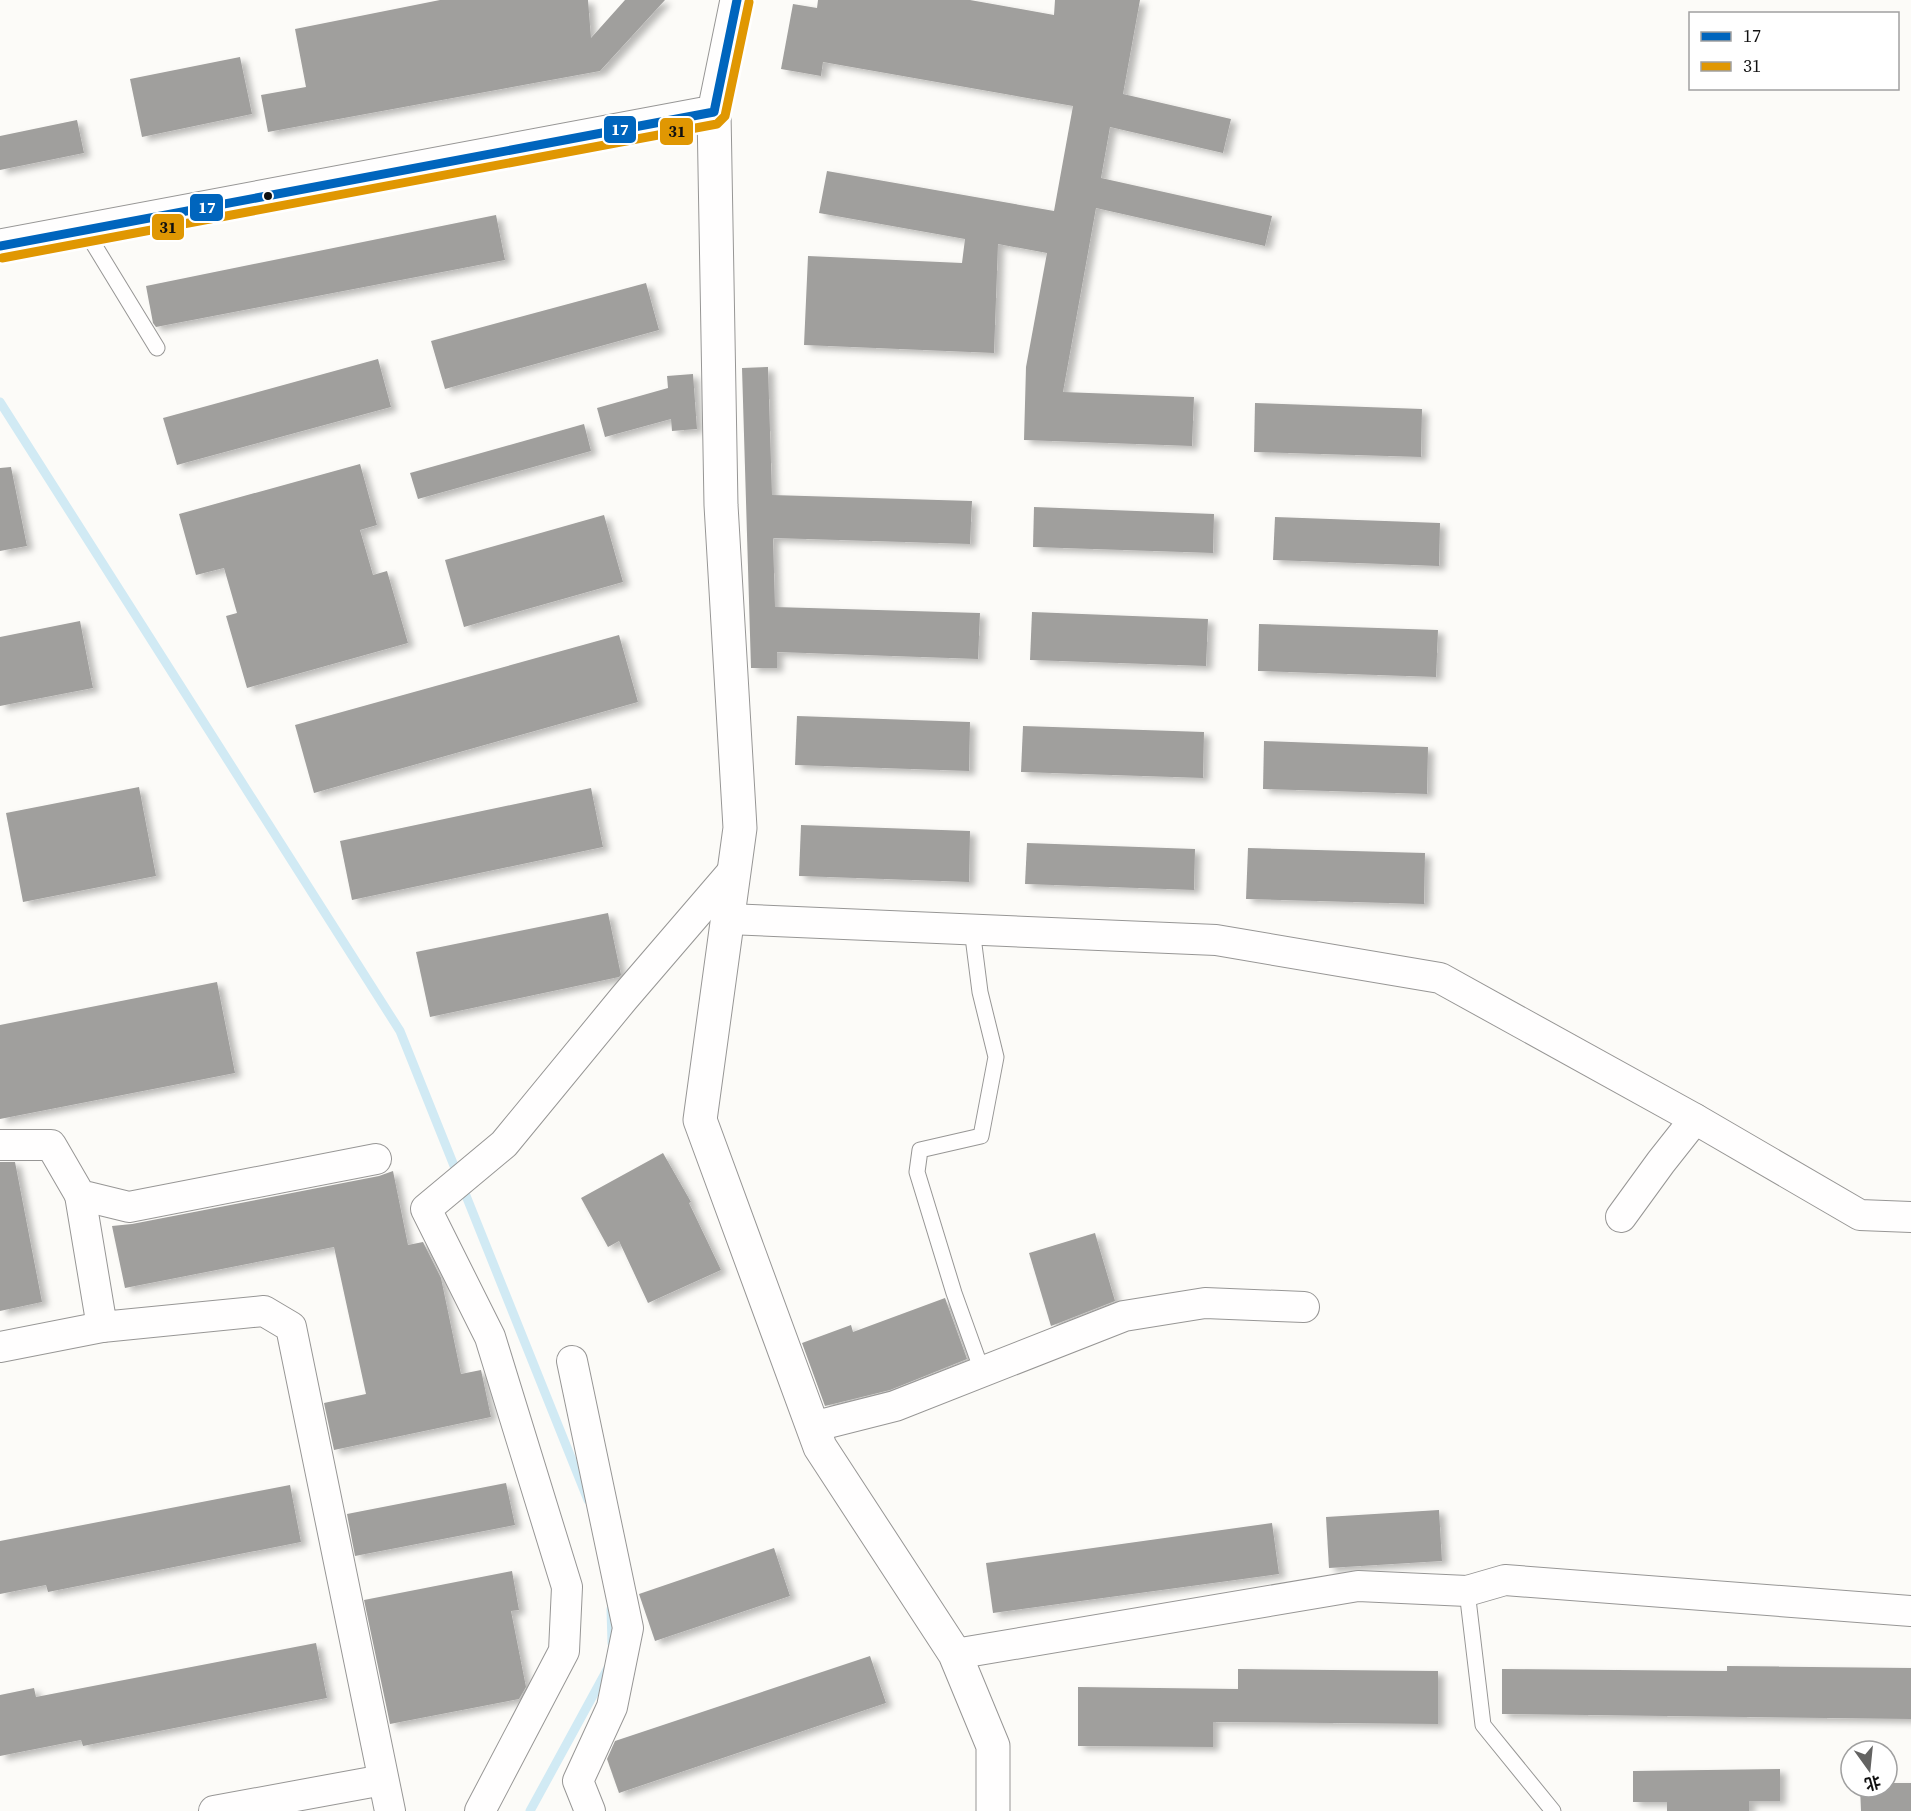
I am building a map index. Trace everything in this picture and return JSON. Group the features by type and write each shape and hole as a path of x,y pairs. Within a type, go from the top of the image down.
{"street":[{"path":"736,0 714,112 721,505 740,828 700,1120 820,1447 955,1654 993,1746 993,1811"},
{"path":"0,246 714,112"},
{"path":"480,1811 564,1651 567,1587 490,1337 426,1209 504,1144 624,998 734,870"},
{"path":"728,918 1216,940 1440,978 1695,1119 1860,1215 1911,1217"},
{"path":"1621,1218 1695,1119"},
{"path":"0,1145 51,1145 80,1195 102,1327"},
{"path":"80,1195 129,1207 376,1159"},
{"path":"812,1427 895,1406 1124,1316 1205,1303 1304,1307"},
{"path":"0,1347 102,1327 264,1311 291,1327 390,1811"},
{"path":"572,1361 628,1628 612,1707 578,1781 590,1811"},
{"path":"955,1654 1358,1586 1467,1591 1505,1580 1911,1611"},
{"path":"214,1811 383,1780"}],"lane":[{"path":"85,230 157,348"},
{"path":"972,929 980,992 996,1057 981,1136 920,1150 917,1172 954,1293 982,1371"},
{"path":"1467,1591 1484,1725 1553,1811"}],"building":[{"path":"440,0 588,0 591,38 625,0 665,0 600,71 268,132 261,95 306,87 295,29"},
{"path":"818,0 970,0 1054,15 1055,0 1140,0 1123,94 1231,119 1223,153 1110,127 1101,178 1272,216 1265,246 1096,208 1063,392 1194,397 1192,446 1024,440 1026,367 1047,253 998,244 994,353 804,345 808,256 962,263 965,239 819,213 827,171 1054,211 1073,106 823,62 821,76 781,69 793,4 817,8"},
{"path":"240,57 252,114 142,137 130,79"},
{"path":"77,120 84,153 0,170 0,136"},
{"path":"496,215 505,260 156,327 153,323 146,286"},
{"path":"646,283 659,330 445,389 431,341"},
{"path":"378,359 391,407 177,465 163,418"},
{"path":"768,367 772,495 972,501 970,544 773,538 775,607 980,613 978,659 777,652 777,668 751,668 742,368"},
{"path":"693,374 697,429 672,431 671,419 605,437 597,408 668,388 667,376"},
{"path":"1255,403 1422,409 1421,457 1254,452"},
{"path":"584,424 591,451 418,499 410,473"},
{"path":"360,464 377,525 360,530 373,575 387,571 408,643 247,688 226,616 237,613 224,568 196,575 179,514"},
{"path":"11,467 27,546 0,551 0,468"},
{"path":"1034,507 1214,514 1213,553 1033,547"},
{"path":"604,515 623,582 464,627 445,560"},
{"path":"1275,517 1440,523 1439,566 1273,560"},
{"path":"1032,612 1208,619 1206,666 1030,660"},
{"path":"80,621 93,688 0,706 0,637"},
{"path":"1259,624 1438,630 1436,677 1258,671"},
{"path":"619,635 638,702 314,793 295,725"},
{"path":"797,716 970,722 969,771 795,765"},
{"path":"1023,726 1204,732 1203,778 1021,772"},
{"path":"1264,741 1428,747 1427,794 1263,789"},
{"path":"139,787 156,876 23,902 6,813"},
{"path":"591,788 603,847 352,900 340,841"},
{"path":"801,825 970,831 969,882 799,876"},
{"path":"1027,843 1195,849 1194,890 1025,884"},
{"path":"1248,848 1425,853 1424,904 1246,899"},
{"path":"608,913 621,975 619,977 430,1017 416,952"},
{"path":"217,982 235,1073 0,1119 0,1025"},
{"path":"663,1153 691,1202 689,1203 721,1270 648,1303 619,1241 608,1247 581,1198"},
{"path":"0,1162 15,1162 42,1302 0,1311"},
{"path":"393,1171 408,1245 423,1242 441,1278 461,1374 481,1370 491,1417 334,1450 324,1403 366,1394 334,1247 125,1288 112,1226 379,1176"},
{"path":"1095,1233 1115,1301 1051,1326 1029,1253"},
{"path":"945,1298 967,1359 890,1390 825,1406 802,1343 851,1325 853,1332"},
{"path":"506,1483 515,1525 355,1556 347,1514"},
{"path":"290,1485 301,1542 48,1592 46,1585 0,1594 0,1541"},
{"path":"1439,1510 1442,1561 1329,1568 1326,1517"},
{"path":"1272,1523 1279,1574 993,1613 986,1563"},
{"path":"774,1548 790,1596 655,1641 639,1594"},
{"path":"512,1571 519,1610 511,1611 526,1687 519,1699 390,1724 364,1600"},
{"path":"316,1643 327,1698 83,1746 81,1740 0,1756 0,1695 34,1688 36,1697"},
{"path":"870,1656 886,1703 619,1793 607,1759 615,1741"},
{"path":"1727,1666 1911,1668 1911,1719 1502,1714 1502,1669 1727,1671"},
{"path":"1238,1669 1438,1671 1438,1724 1213,1722 1213,1747 1078,1746 1078,1687 1238,1689"},
{"path":"1780,1769 1780,1801 1749,1801 1749,1811 1667,1811 1667,1802 1633,1802 1633,1771"},
{"path":"1899,1783 1911,1783 1911,1811 1861,1811 1860,1799 1899,1799"}],"waterway":[{"path":"0,402 400,1031 588,1500"},
{"path":"611,1609 612,1643"},
{"path":"530,1811 608,1668"}],"transit line":[{"name":"17","path":"0,246 714,112 737,0"},
{"name":"31","path":"2,258 717,124 725,116 749,2"}]}
